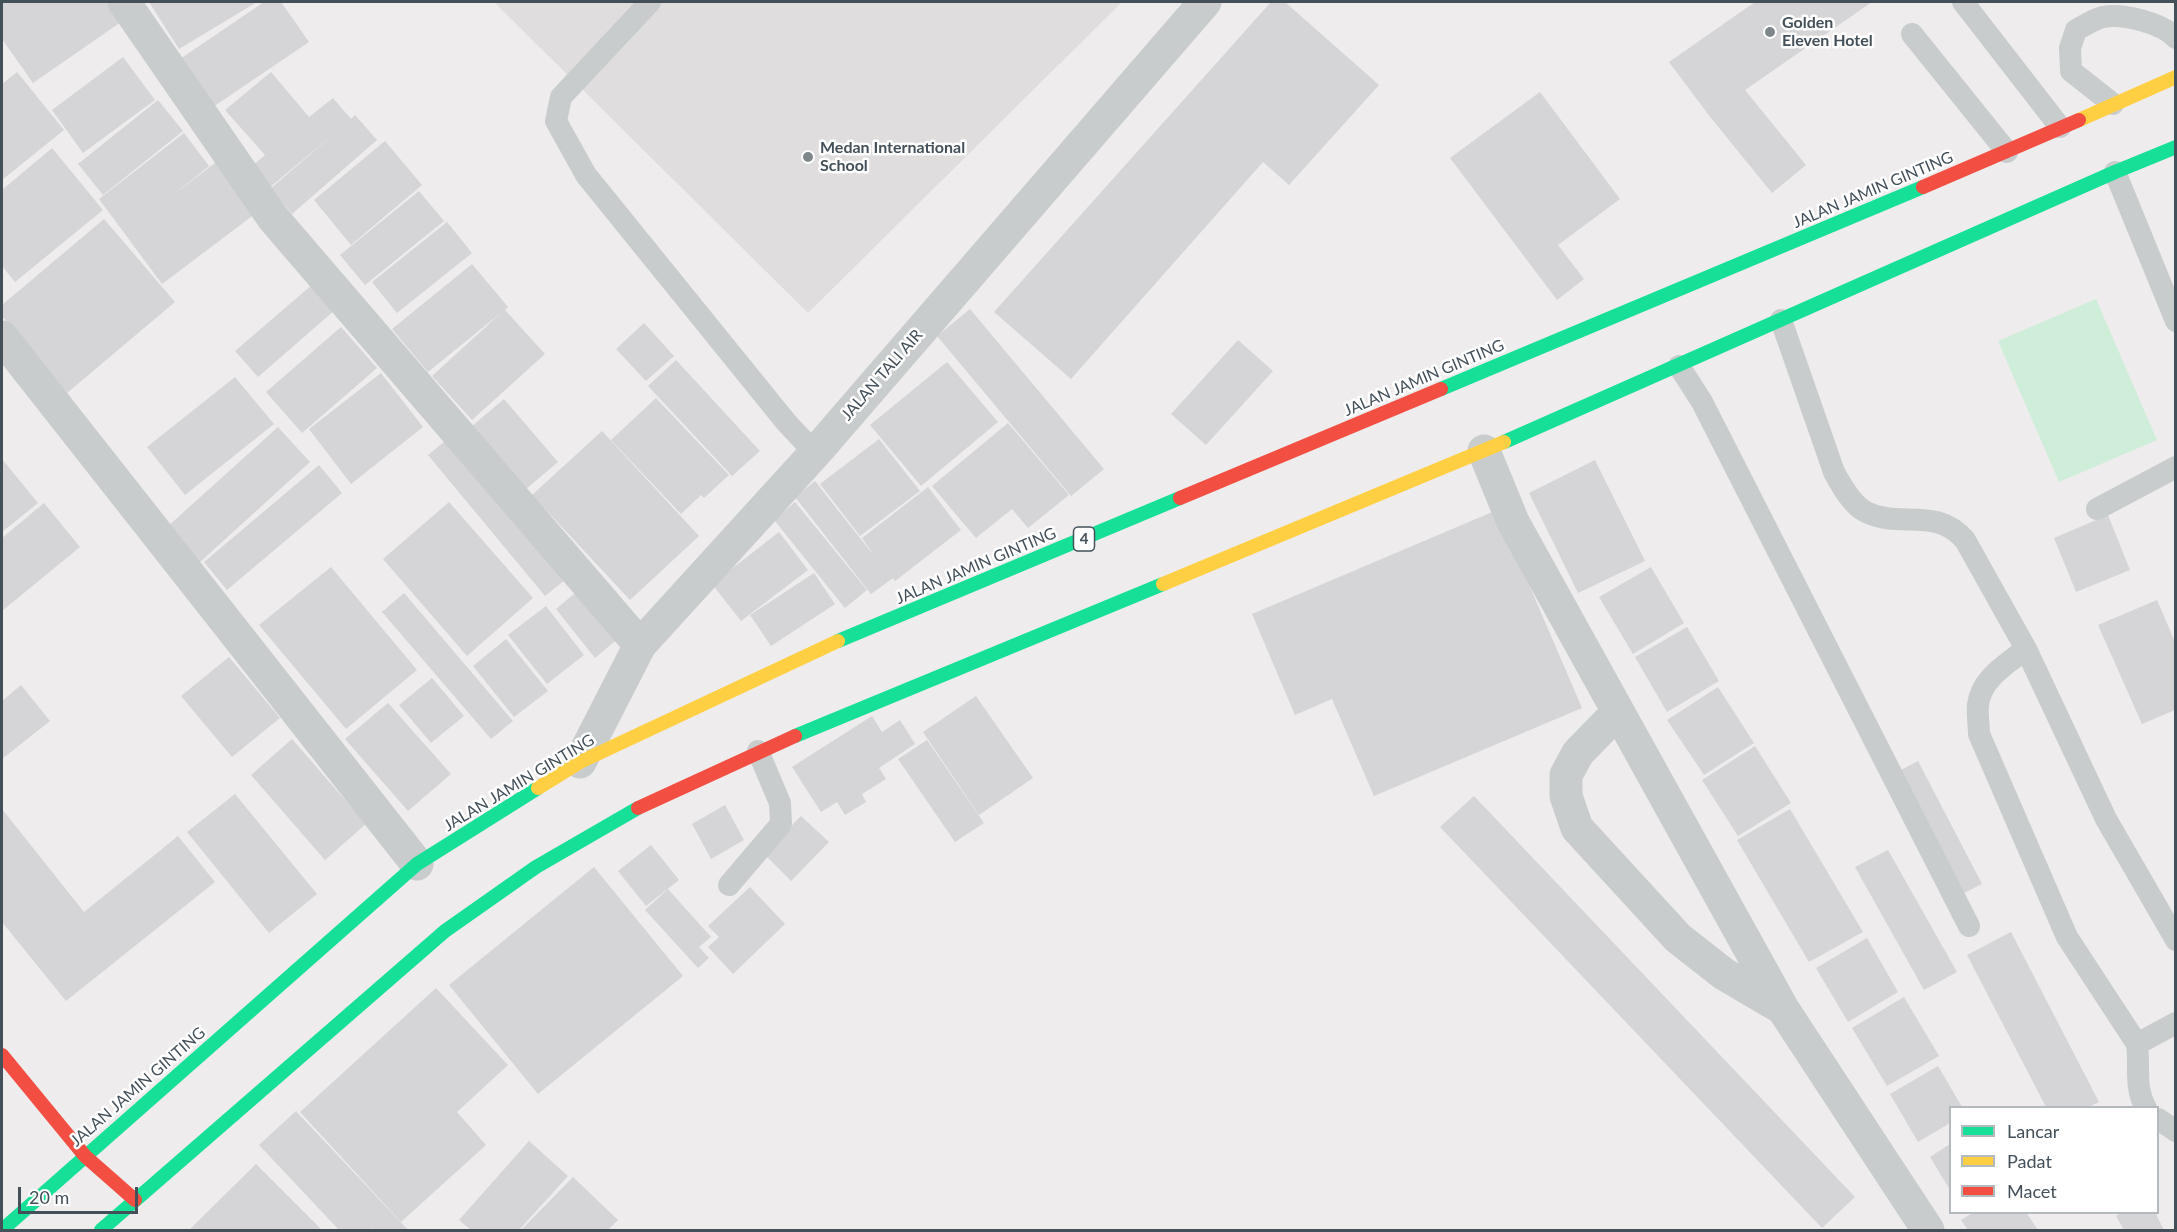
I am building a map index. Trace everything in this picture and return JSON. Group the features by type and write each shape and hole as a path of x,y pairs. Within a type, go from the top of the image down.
{"main road":[{"name":"JALAN JAMIN GINTING","path":"2,1230 417,864 580,762 843,639 2007,152 2175,78"},
{"path":"101,1230 445,932 536,867 641,806 758,751 1484,451 2115,171 2175,147"},
{"path":"2,1055 85,1156 135,1200"}],"street":[{"path":"124,2 273,218 640,645"},
{"name":"JALAN TALI AIR","path":"580,762 640,645 815,453 1205,2"},
{"path":"2,337 417,864"},
{"path":"1484,451 1513,522 1783,1009 1928,1230"},
{"path":"1618,712 1578,753 1566,775 1566,796 1577,828 1678,938 1724,974 1783,1009"}],"lane":[{"path":"650,2 561,97 556,121 586,175 786,422 815,453"},
{"path":"1964,2 2060,127"},
{"path":"2113,104 2071,71 2070,48 2076,30 2102,17 2132,17 2170,32 2175,38"},
{"path":"1912,34 2007,152"},
{"path":"2115,171 2175,321"},
{"path":"1781,320 1833,472 1845,491 1864,511 1885,518 1934,520 1956,529 1965,540 2026,649 2106,819 2175,940"},
{"path":"1679,366 1702,402 1969,926"},
{"path":"2097,509 2175,467"},
{"path":"2026,649 1994,673 1981,693 1978,706 1979,734 2067,937 2137,1044 2140,1062 2138,1084 2141,1099 2145,1106"},
{"path":"729,885 781,824 780,804 758,751"},
{"path":"2137,1044 2175,1023"},
{"path":"2159,1120 2175,1131"}],"shaded area":[{"name":"Medan International School","path":"494,2 1122,2 808,313"}],"green space":[{"path":"2096,299 2157,440 2059,482 1998,341"}],"building":[{"path":"2,2 106,2 121,22 33,83 2,39"},
{"path":"149,2 257,2 179,49"},
{"path":"264,2 281,2 309,42 213,107 180,59"},
{"path":"1271,2 1285,2 1379,85 1289,185 1263,162 1071,379 994,312"},
{"name":"Golden Eleven Hotel","path":"1755,2 1872,2 1745,90 1806,165 1772,193 1669,62"},
{"path":"123,57 155,100 83,153 52,110"},
{"path":"17,72 64,130 2,180 2,84"},
{"path":"271,72 309,117 333,98 351,119 355,115 377,140 292,214 270,189 335,133 269,188 251,167 265,155 225,110"},
{"path":"1540,92 1620,199 1558,245 1584,279 1557,300 1450,158"},
{"path":"158,100 183,131 103,195 78,164"},
{"path":"184,133 209,166 173,195 215,163 255,214 162,284 99,199"},
{"path":"385,141 422,185 351,245 314,200"},
{"path":"52,148 103,210 15,282 2,266 2,190"},
{"path":"419,191 444,221 365,285 340,255"},
{"path":"104,219 175,302 67,393 2,316 2,305"},
{"path":"447,222 472,253 397,313 372,282"},
{"path":"472,264 508,307 505,310 545,354 472,420 432,376 502,312 428,372 392,329"},
{"path":"320,278 343,303 258,377 235,351"},
{"path":"970,309 1104,469 1071,496 937,336"},
{"path":"644,323 674,356 646,381 616,349"},
{"path":"341,327 377,368 302,433 266,392"},
{"path":"1238,340 1273,371 1206,445 1171,414"},
{"path":"676,360 760,451 732,476 648,386"},
{"path":"947,362 998,422 921,486 870,425"},
{"path":"381,373 423,427 351,484 309,429"},
{"path":"235,377 274,424 185,495 147,447"},
{"path":"656,398 729,475 704,498 701,495 681,514 611,440"},
{"path":"504,399 558,462 519,495 465,432"},
{"path":"1008,423 1069,495 1028,528 1012,509 976,538 932,486"},
{"path":"278,427 310,462 199,563 166,528"},
{"path":"602,431 699,536 630,600 532,495"},
{"path":"455,433 571,575 545,596 428,455"},
{"path":"879,439 920,491 860,536 820,484"},
{"path":"2,459 38,503 2,532"},
{"path":"1595,460 1645,561 1578,593 1529,493"},
{"path":"319,465 342,493 227,590 204,562"},
{"path":"815,481 875,557 862,538 928,487 961,530 895,581 893,578 871,594 795,497"},
{"path":"449,502 533,598 467,656 383,559"},
{"path":"795,502 867,590 845,608 774,520"},
{"path":"44,503 80,547 2,611 2,538"},
{"path":"1497,510 1582,708 1374,796 1332,699 1295,715 1252,614"},
{"path":"2108,515 2130,570 2076,592 2054,538"},
{"path":"779,532 808,570 741,621 712,584"},
{"path":"331,567 417,670 346,729 259,625"},
{"path":"1651,567 1684,623 1633,654 1599,597"},
{"path":"814,573 835,604 771,646 750,615"},
{"path":"581,588 620,637 595,658 556,609"},
{"path":"404,593 513,721 491,739 382,612"},
{"path":"2157,600 2175,642 2175,710 2142,724 2098,625"},
{"path":"546,606 584,655 547,684 508,635"},
{"path":"1687,627 1719,681 1667,712 1635,657"},
{"path":"506,639 548,691 514,717 473,666"},
{"path":"229,657 280,718 232,757 181,696"},
{"path":"432,678 464,716 431,743 399,705"},
{"path":"21,685 50,721 2,759 2,701"},
{"path":"1718,687 1754,743 1704,775 1667,720"},
{"path":"976,696 1033,778 979,815 923,732"},
{"path":"388,703 451,774 408,811 345,739"},
{"path":"872,716 882,732 900,720 915,744 879,768 886,779 862,794 866,802 845,815 837,802 821,812 792,767"},
{"path":"292,739 366,824 325,860 251,775"},
{"path":"927,740 984,823 955,842 898,759"},
{"path":"1755,746 1791,803 1738,836 1702,780"},
{"path":"1918,761 1982,884 1956,897 1893,774"},
{"path":"235,794 317,894 269,933 187,832"},
{"path":"1474,796 1855,1197 1822,1228 1440,827"},
{"path":"725,805 744,840 711,859 692,824"},
{"path":"2,809 84,912 178,836 215,882 66,1001 2,922"},
{"path":"1790,809 1863,932 1809,962 1737,840"},
{"path":"801,816 829,842 791,881 764,854"},
{"path":"651,845 679,880 646,906 618,871"},
{"path":"1888,850 1957,972 1924,990 1855,867"},
{"path":"594,867 683,976 538,1094 449,985"},
{"path":"750,887 785,924 733,974 708,947 719,937 708,926"},
{"path":"668,889 711,937 699,947 709,958 698,968 645,910"},
{"path":"2011,932 2099,1102 2091,1106 2045,1106 1967,955"},
{"path":"1867,938 1898,992 1848,1022 1816,968"},
{"path":"436,988 508,1065 457,1112 486,1145 401,1222 300,1112"},
{"path":"1904,997 1939,1056 1887,1086 1852,1028"},
{"path":"1938,1066 1961,1106 1949,1106 1949,1124 1918,1142 1890,1094"},
{"path":"296,1111 408,1230 375,1230 373,1228 371,1230 339,1230 259,1145"},
{"path":"529,1141 568,1176 519,1230 471,1230 459,1220"},
{"path":"1949,1145 1949,1188 1930,1157"},
{"path":"256,1164 322,1230 189,1230"},
{"path":"573,1177 618,1220 608,1230 521,1230"},
{"path":"1971,1214 2027,1214 2038,1230 1968,1230 1961,1220"},
{"path":"2119,1214 2156,1214 2164,1230 2124,1230 2116,1216"}],"traffic: fast":[{"path":"1504,442 2176,147"},
{"path":"1441,389 1923,187"},
{"path":"838,641 1180,498"},
{"path":"795,736 1163,584"},
{"path":"2,1230 417,864 538,788"},
{"path":"101,1230 445,931 536,867 638,808"}],"traffic: slow":[{"path":"2079,120 2176,77"},
{"path":"1163,584 1504,442"},
{"path":"538,788 580,762 838,641"}],"traffic: jam":[{"path":"1923,187 2079,120"},
{"path":"1180,498 1441,389"},
{"path":"638,808 795,736"},
{"path":"2,1055 85,1156 135,1200"}],"place":[{"name":"Golden Eleven Hotel","path":"1770,32"},
{"name":"Medan International School","path":"808,157"}]}
